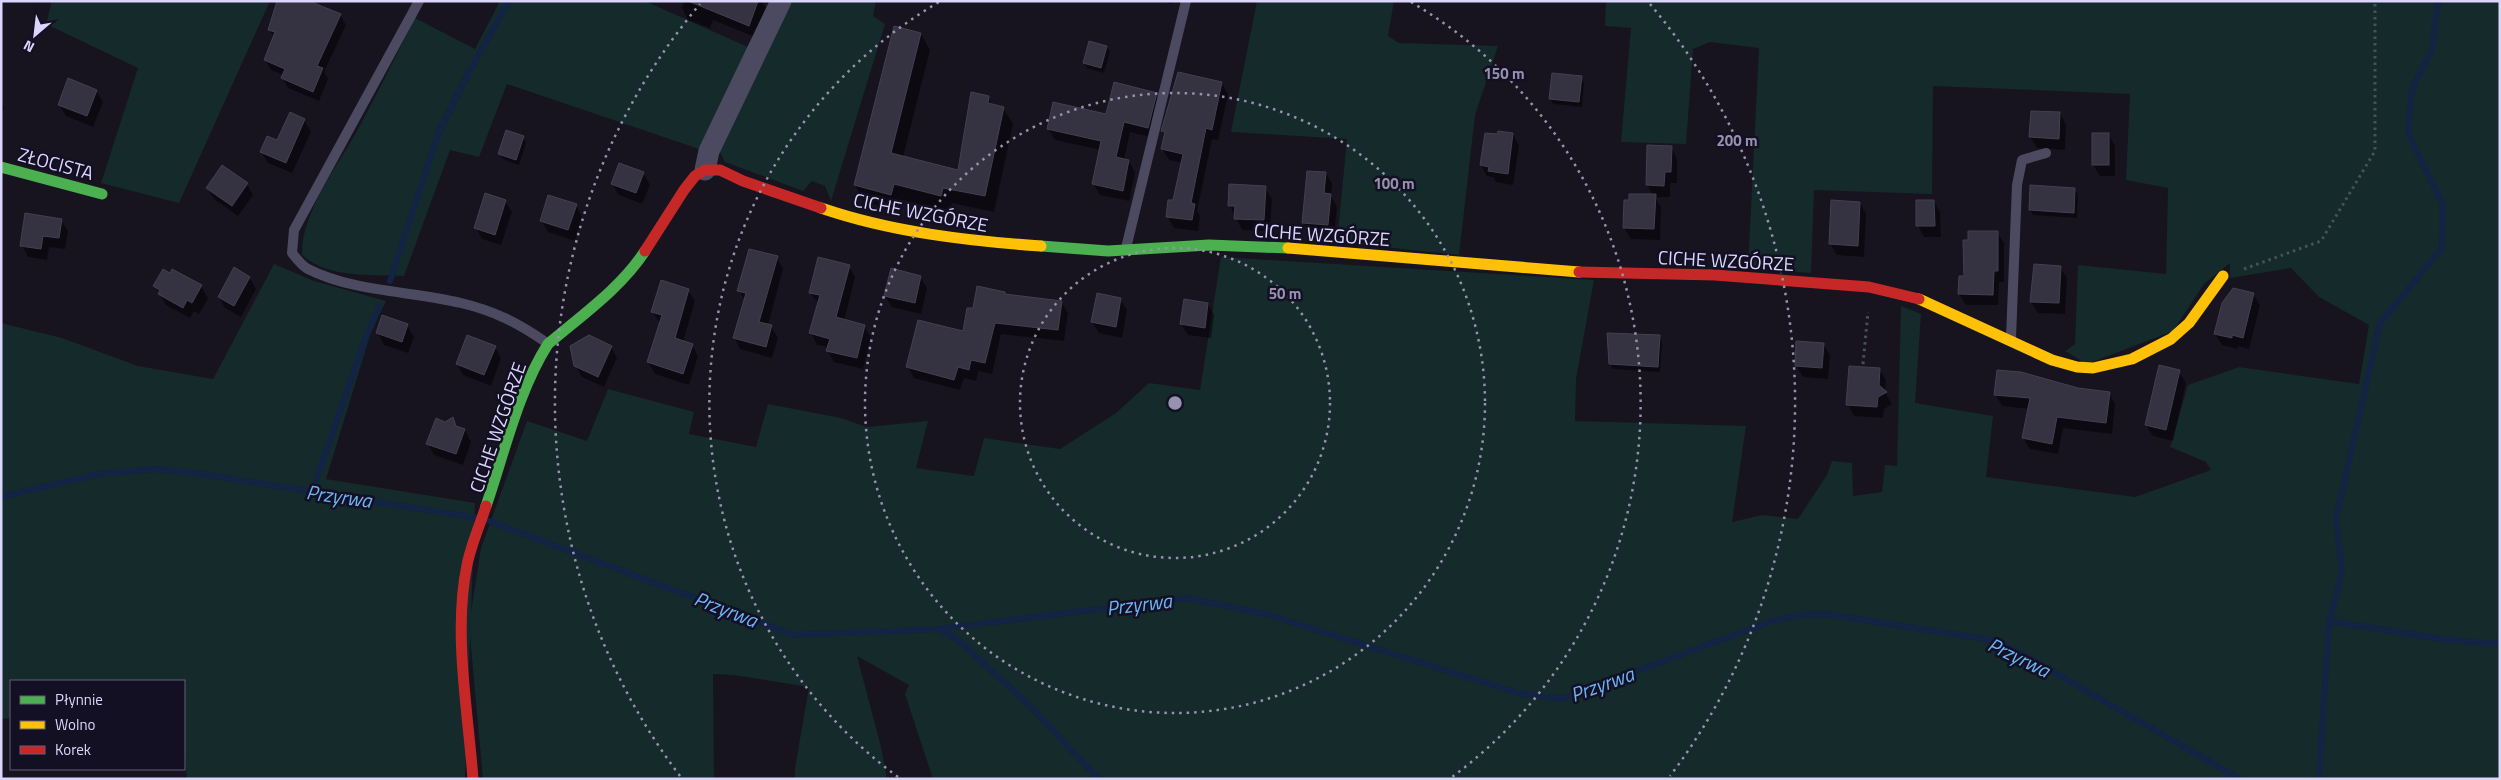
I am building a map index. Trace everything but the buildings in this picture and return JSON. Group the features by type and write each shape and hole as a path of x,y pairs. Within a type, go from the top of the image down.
{"street":[{"path":"705,170 709,151 781,1"},
{"name":"ZŁOCISTA","path":"1,167 102,194"},
{"name":"CICHE WZGÓRZE","path":"473,779 462,624 463,589 467,564 530,377 548,344 614,288 637,264 694,176 705,170 720,170 752,184 845,216 877,224 990,243 1038,248 1126,250 1209,246 1308,248 1483,266 1582,272 1715,275 1869,287 1918,299 2052,360 2074,367 2094,368 2117,364 2168,343 2191,322 2213,286 2222,276"}],"lane":[{"path":"419,1 294,230 292,253 306,269 348,282 459,302 486,310 516,322 548,344"},
{"path":"1126,250 1186,1"},
{"path":"2011,341 2017,185 2022,160 2046,154"}],"path":[{"path":"2222,276 2321,241 2374,151 2375,1"},
{"path":"1863,364 1868,312"}],"green space":[{"path":"52,1 270,1 179,203 101,183 138,68 46,24"},
{"path":"500,1 645,1 750,48 699,149 507,84 479,157 450,150 404,276 337,272 313,263 302,255 307,223 314,207 357,131 415,18 475,49"},
{"path":"787,1 876,1 873,16 885,24 831,201 825,186 812,181 803,191 725,162 719,150"},
{"path":"1257,1 1394,1 1388,36 1399,43 1498,46 1475,115 1459,255 1337,242 1347,139 1231,132"},
{"path":"1606,1 2500,1 2500,779 933,779 905,694 909,685 857,656 881,747 887,779 795,779 795,768 809,687 734,675 713,674 714,779 483,779 469,625 481,548 527,421 587,441 608,389 694,412 689,434 756,447 768,404 841,418 867,427 928,421 916,468 974,476 984,438 1060,449 1116,413 1149,383 1200,390 1221,257 1594,280 1576,379 1575,421 1746,426 1732,522 1762,515 1798,519 1827,475 1832,461 1852,463 1853,496 1882,492 1885,465 1897,466 1901,306 1921,314 1915,403 1993,416 1986,477 2135,497 2211,470 2206,462 2170,447 2188,385 2239,367 2359,384 2369,325 2319,297 2291,268 2230,278 2230,263 2204,284 2173,331 2087,364 2065,351 2075,344 2078,265 2166,274 2168,188 2126,180 2130,94 1933,86 1932,194 1814,190 1811,273 1748,268 1759,48 1710,42 1693,49 1686,144 1621,142 1631,28 1605,26"},
{"path":"274,264 314,281 386,301 371,332 326,479 475,503 465,779 187,779 185,680 10,680 10,718 1,719 1,323 62,338 138,366 213,379"}],"waterway":[{"path":"390,281 439,132 468,74 509,1"},
{"path":"2329,621 2342,571 2336,518 2380,323 2442,248 2443,205 2408,133 2412,89 2432,50 2438,1"},
{"path":"312,491 366,337 379,307"},
{"name":"Przyrwa","path":"1,497 98,474 156,469 195,473 477,518"},
{"name":"Przyrwa","path":"489,521 794,635 938,629 1188,598 1269,615 1518,693 1561,699 1772,621 1801,615 1826,614 1995,641 2024,655 2240,779"},
{"path":"2319,779 2329,621 2441,639 2489,644 2500,642"},
{"path":"938,629 958,640 1028,704 1099,779"}],"traffic: fast":[{"path":"1,167 102,194"},
{"path":"1041,246 1108,251 1209,245 1288,248"},
{"path":"486,506 520,402 537,362 548,344 613,289 645,251"}],"traffic: slow":[{"path":"821,208 875,223 930,234 1041,246"},
{"path":"1288,248 1579,272"},
{"path":"1919,299 2052,360 2077,367 2093,368 2132,359 2171,339 2189,323 2223,276"}],"traffic: jam":[{"path":"645,251 684,190 695,176 705,170 720,170 743,181 821,208"},
{"path":"1579,272 1715,275 1869,287 1919,299"},
{"path":"473,779 463,672 461,617 467,565 486,506"}]}
